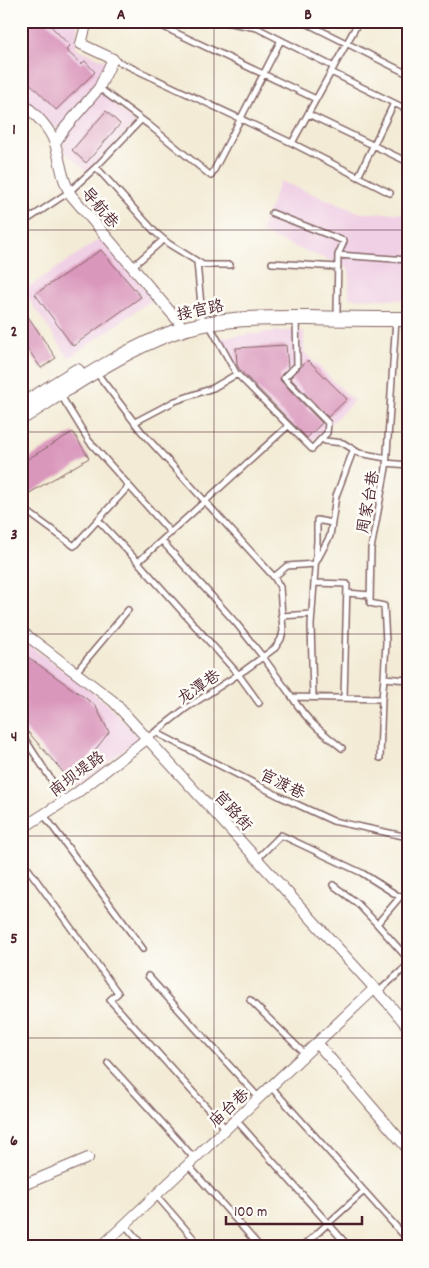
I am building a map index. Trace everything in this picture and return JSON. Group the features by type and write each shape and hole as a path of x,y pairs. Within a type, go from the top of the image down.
{"main road":[{"name":"接官路","path":"21,418 96,372 161,337 206,320 248,311 408,311"},
{"name":"接官路","path":"21,406 76,372 148,333 179,322 296,318 402,319"}],"street":[{"path":"55,143 64,128 99,88 113,59 81,44 87,21"},
{"name":"导航巷","path":"21,101 45,125 55,143 62,178 69,192 179,322"},
{"name":"官路街","path":"21,631 113,701 152,735 257,859 408,1027"},
{"name":"南坝堤路","path":"21,829 65,800 152,735"},
{"name":"庙台巷","path":"101,1247 317,1043 376,990"},
{"path":"317,1043 408,1149"},
{"path":"21,1186 88,1158"}],"lane":[{"path":"151,21 316,99"},
{"path":"220,21 257,28 408,110"},
{"path":"302,21 408,74"},
{"path":"292,143 360,21"},
{"path":"99,88 212,176 281,40"},
{"path":"113,59 292,143 390,193"},
{"path":"358,176 394,103"},
{"path":"308,114 408,162"},
{"path":"21,224 69,192 141,120"},
{"path":"96,167 163,240 197,262 209,266 230,265"},
{"path":"272,212 344,241 338,255 337,310"},
{"path":"132,266 163,240"},
{"path":"338,255 408,260"},
{"path":"197,262 206,320 237,374 312,449 327,433 328,423 284,378 297,365 296,318"},
{"path":"272,263 338,267"},
{"name":"周家台巷","path":"370,595 370,549 386,460 402,319"},
{"path":"96,372 134,422 274,577 288,566 316,564"},
{"path":"134,422 175,401 212,388 237,374"},
{"path":"60,394 89,441 171,533"},
{"path":"138,562 288,426"},
{"path":"322,438 326,441 343,443 359,453 408,465"},
{"path":"316,564 327,542 336,496 353,451"},
{"path":"21,507 74,546 129,486"},
{"path":"98,520 238,674 259,703"},
{"path":"313,697 312,614 317,520 332,523"},
{"path":"162,541 264,657 304,716 314,727 342,748"},
{"name":"龙潭巷","path":"152,735 185,709 275,648 281,639 283,631 280,587 274,577"},
{"path":"314,583 347,584 344,698"},
{"path":"347,592 370,595 370,603 384,606 386,642 380,758"},
{"path":"76,672 128,610"},
{"path":"282,616 312,614"},
{"path":"384,678 408,680"},
{"path":"292,697 382,699"},
{"path":"21,733 65,800"},
{"name":"官渡巷","path":"152,735 334,821 408,837"},
{"path":"44,815 143,949"},
{"path":"257,859 282,835 362,873 400,897"},
{"path":"21,859 118,994 110,1000 226,1129"},
{"path":"333,885 357,903 408,958"},
{"path":"377,924 400,897 408,892"},
{"path":"376,990 408,965"},
{"path":"148,976 259,1098"},
{"path":"250,1000 306,1054"},
{"path":"108,1063 260,1247"},
{"path":"271,1086 408,1240"},
{"path":"236,1120 349,1247"},
{"path":"302,1247 364,1191"},
{"path":"156,1195 201,1247"},
{"path":"125,1224 144,1247"}],"shaded area":[{"path":"21,21 77,21 76,48 108,62 99,84 58,130 21,95"},
{"path":"101,92 135,123 88,172 64,151 61,136"},
{"path":"280,181 361,213 408,213 408,300 349,298 349,268 260,233"},
{"path":"101,238 153,299 69,358 23,291"},
{"path":"277,331 304,331 304,352 354,401 309,445 236,372 219,338"},
{"path":"21,639 105,702 139,738 75,788 21,727"}],"building":[{"path":"21,21 46,21 70,46 66,50 81,64 85,61 95,72 56,110 21,74"},
{"path":"106,111 120,124 86,163 72,150"},
{"path":"101,250 141,297 73,346 35,294"},
{"path":"21,306 56,358 41,368 21,339"},
{"path":"286,345 288,368 281,375 280,380 322,423 307,438 237,365 236,348"},
{"path":"308,360 347,399 328,417 290,378"},
{"path":"73,432 89,458 21,498 21,463"},
{"path":"21,652 95,705 109,732 71,781 21,724"}]}
